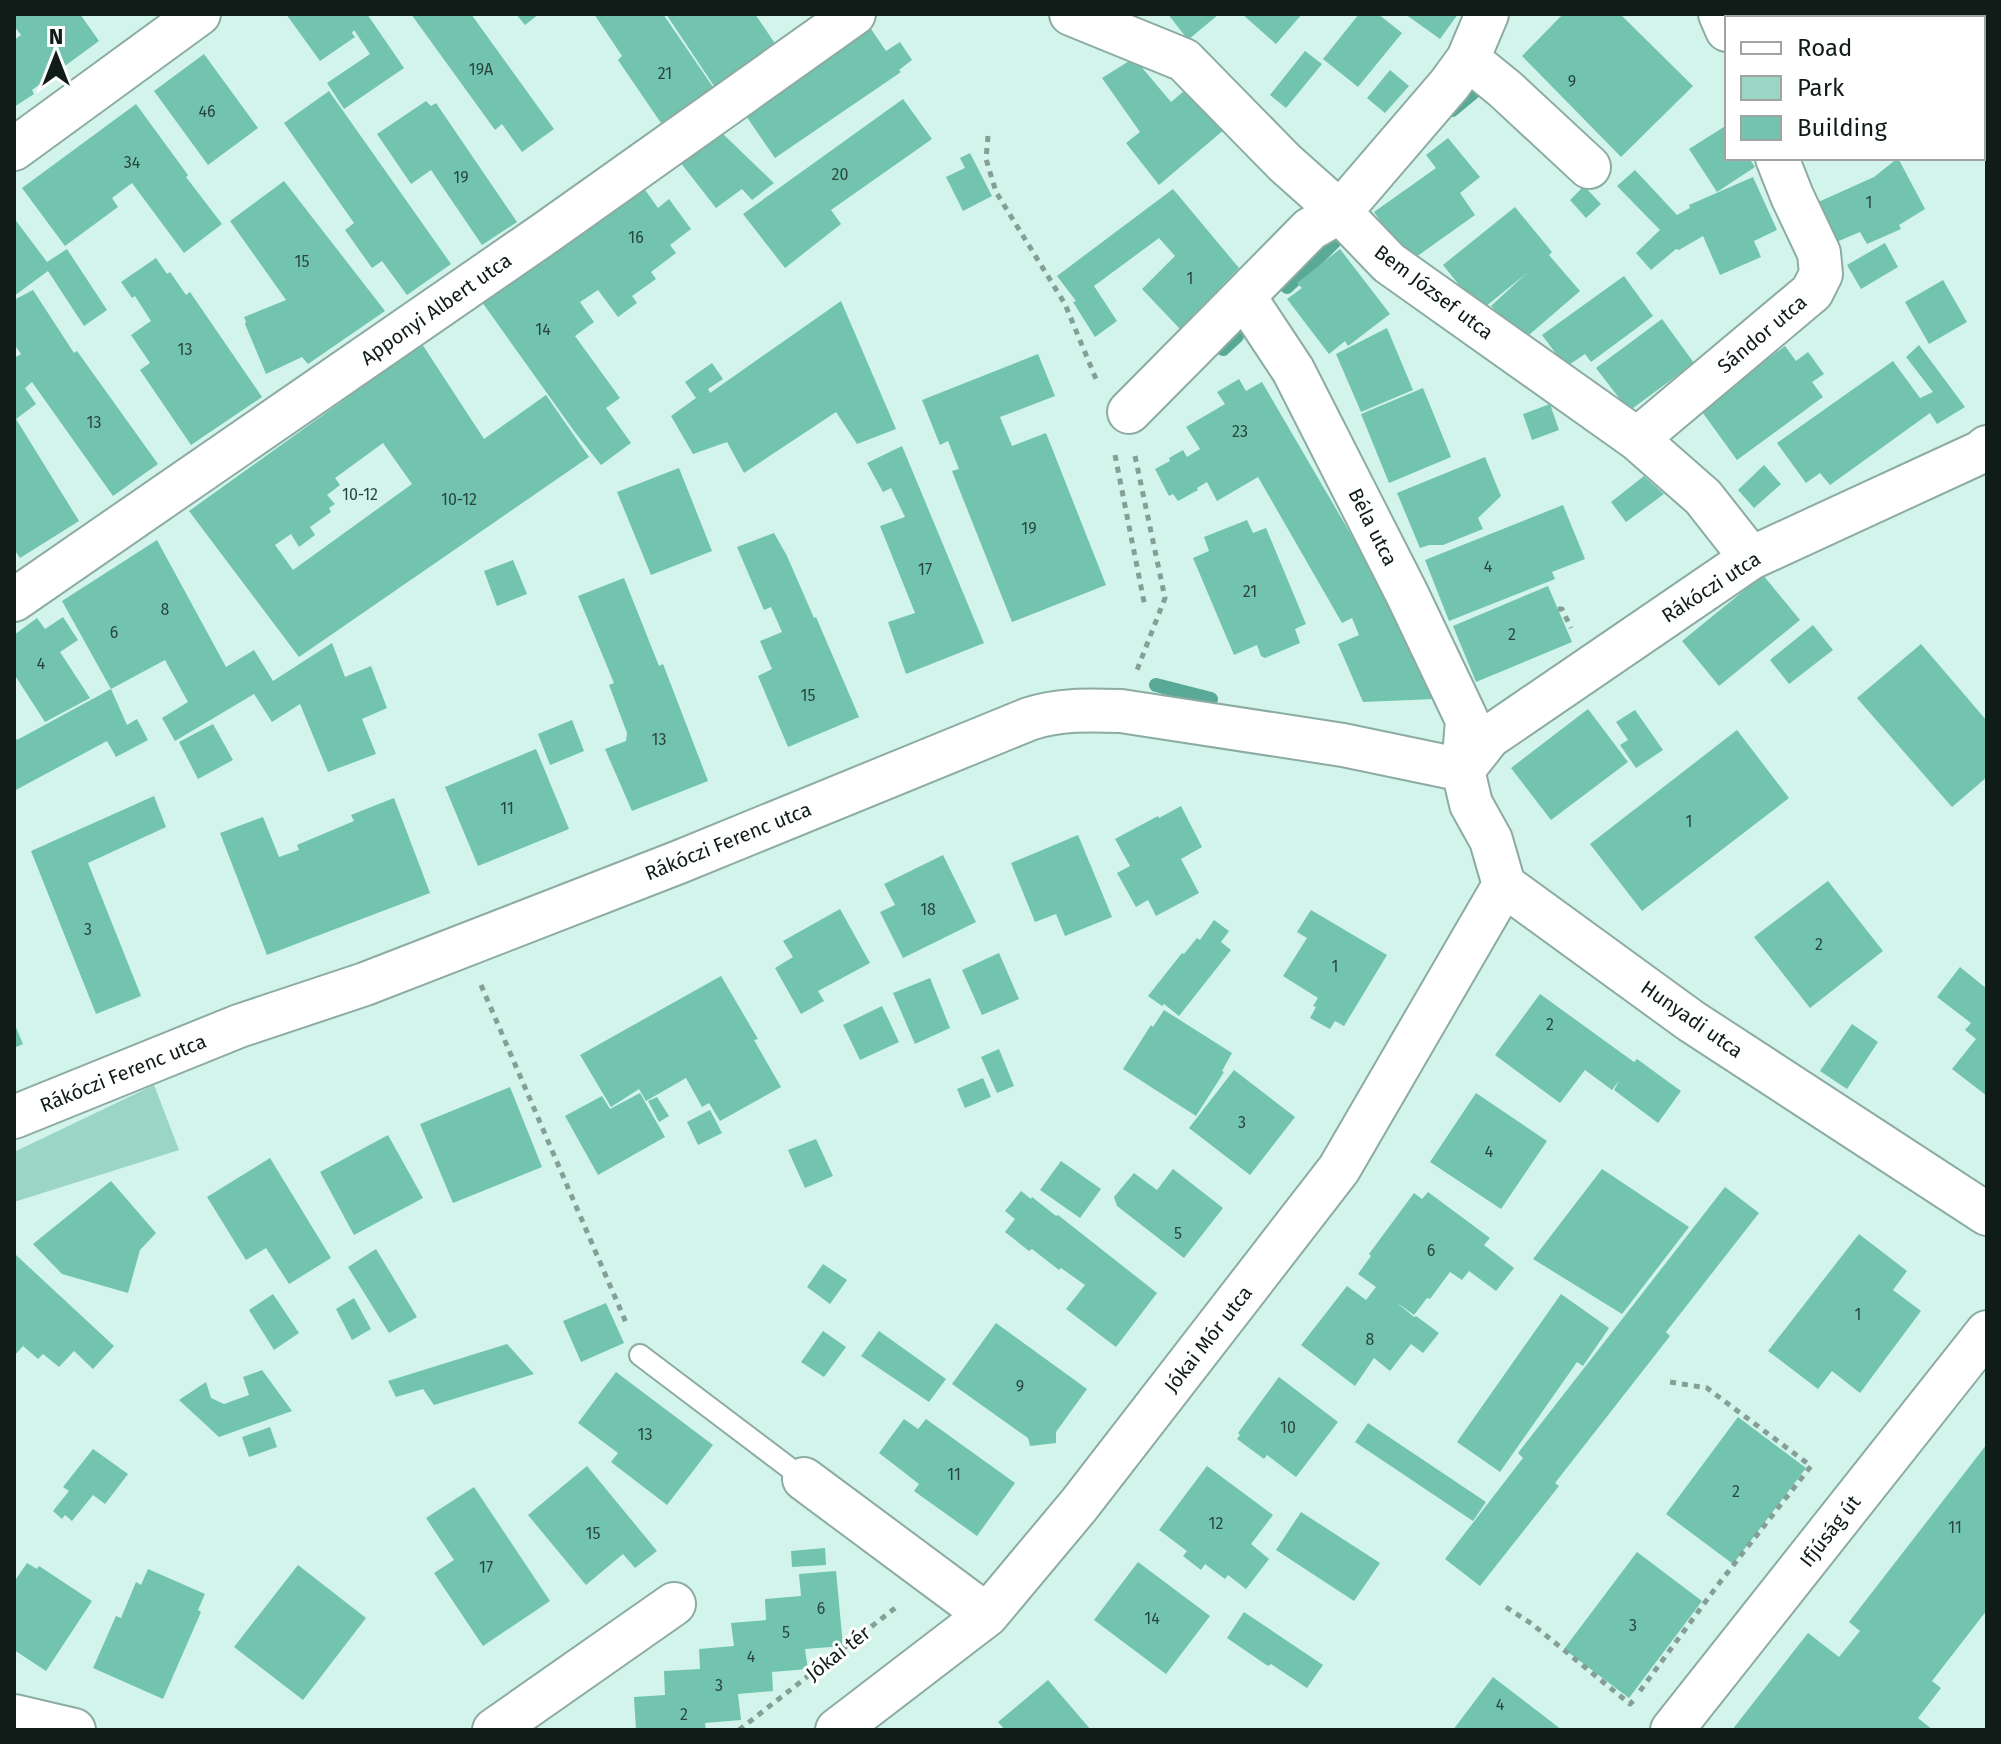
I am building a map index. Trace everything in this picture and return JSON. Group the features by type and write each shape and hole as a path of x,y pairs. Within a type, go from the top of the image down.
{"street":[{"path":"14,149 199,14"},
{"name":"Apponyi Albert utca","path":"14,600 560,223 854,14"},
{"name":"Bem József utca","path":"1071,14 1184,60 1389,263 1637,439 1703,497 1751,558"},
{"path":"1114,416 1244,296 1310,229 1340,212 1449,85 1468,59 1487,14"},
{"path":"1468,59 1589,167"},
{"name":"Sándor utca","path":"1637,439 1812,292 1821,274 1819,253 1778,160"},
{"name":"Béla utca","path":"1244,296 1293,370 1467,720 1463,770"},
{"name":"Rákóczi utca","path":"1463,770 1489,737 1751,558 1987,447"},
{"name":"Rákóczi Ferenc utca","path":"14,1117 239,1026 365,984 465,946 1050,712 1121,711 1343,745 1463,770"},
{"path":"1463,770 1471,804 1491,840 1504,885"},
{"name":"Hunyadi utca","path":"1504,885 1691,1021 1987,1214"},
{"name":"Jókai Mór utca","path":"837,1730 987,1615 1079,1505 1339,1169 1504,885"},
{"name":"Ifjúság út","path":"1672,1730 1987,1332"},
{"path":"804,1479 987,1615"},
{"path":"494,1730 674,1604"},
{"path":"14,1716 74,1730"}],"lane":[{"path":"640,1355 804,1479"}],"path":[{"path":"988,136 986,159 996,192 1065,304 1114,416 1131,438 1165,598 1121,711"},
{"path":"1114,416 1145,607"},
{"path":"1558,609 1562,609 1576,639"},
{"path":"465,946 640,1355"},
{"path":"1506,1607 1532,1624 1630,1704 1811,1466 1707,1388 1670,1382"},
{"name":"Jókai tér","path":"739,1730 936,1577"}],"green space":[{"path":"154,1085 179,1150 14,1202 14,1152"}],"building":[{"path":"14,14 80,14 99,41 14,107 14,40 21,35 14,26"},
{"path":"286,14 367,14 404,68 344,109 327,83 370,54 354,30 352,33 355,37 320,61"},
{"path":"411,14 471,14 554,129 522,152 502,124 495,130"},
{"path":"516,14 539,14 525,25"},
{"path":"594,14 663,14 713,87 661,123 618,60 622,56"},
{"path":"666,14 755,14 776,45 714,86"},
{"path":"1168,14 1219,14 1188,40"},
{"path":"1242,14 1302,14 1276,44"},
{"path":"1359,14 1378,14 1402,33 1358,87 1323,59"},
{"path":"1405,14 1458,14 1440,39"},
{"path":"1563,14 1620,14 1693,86 1621,157 1522,56"},
{"path":"1833,14 1834,16 1787,16"},
{"path":"1975,14 1976,16 1926,16"},
{"path":"869,26 886,51 900,42 912,60 899,70 901,72 775,158 744,113"},
{"path":"1305,51 1322,64 1286,108 1270,95"},
{"path":"204,54 258,128 208,165 154,91"},
{"path":"1134,58 1171,102 1190,86 1226,128 1159,185 1126,143 1140,132 1102,78"},
{"path":"1390,70 1409,86 1385,113 1367,98"},
{"path":"329,91 451,264 407,295 382,261 372,268 345,230 354,223 284,123"},
{"path":"903,99 932,139 831,210 841,224 785,268 743,214"},
{"path":"426,101 431,106 436,103 517,222 482,245 431,170 411,184 377,134"},
{"path":"136,104 222,224 184,253 132,183 112,198 118,207 65,246 22,188"},
{"path":"1725,126 1725,160 1750,160 1755,167 1717,192 1689,149"},
{"path":"723,134 774,183 752,200 742,189 716,208 680,162"},
{"path":"1448,138 1480,177 1460,193 1475,215 1409,262 1374,212 1436,168 1426,155"},
{"path":"970,153 992,196 963,211 946,177 965,168 960,158"},
{"path":"1899,160 1925,209 1899,225 1901,229 1867,244 1860,232 1834,243 1814,204 1874,177"},
{"path":"1635,170 1677,215 1690,208 1689,205 1753,177 1777,230 1754,241 1761,257 1720,275 1703,236 1676,249 1651,270 1636,253 1660,230 1617,186"},
{"path":"284,181 385,311 308,364 302,357 266,374 244,317 286,300 230,221"},
{"path":"1584,186 1601,204 1586,218 1570,200"},
{"path":"643,187 658,208 669,199 691,229 670,245 676,253 651,272 656,279 632,296 637,303 618,317 598,290 580,302 594,322 575,336 620,398 606,408 631,443 601,465 482,302"},
{"path":"1173,189 1239,268 1180,329 1142,289 1175,256 1159,238 1094,286 1117,321 1095,337 1073,302 1076,301 1057,276"},
{"path":"1515,207 1552,252 1549,255 1580,291 1522,341 1491,306 1528,272 1480,311 1443,265"},
{"path":"14,218 47,262 67,249 107,310 84,326 48,271 14,296"},
{"path":"1885,243 1898,267 1861,289 1847,265"},
{"path":"1340,249 1390,314 1348,346 1345,341 1329,354 1287,299 1302,288 1297,283"},
{"path":"156,258 186,295 190,292 262,397 191,445 140,370 150,363 131,335 151,321 135,296 132,298 121,282"},
{"path":"1624,276 1653,316 1591,362 1585,354 1566,367 1542,335"},
{"path":"1943,280 1967,322 1929,344 1905,302"},
{"path":"33,290 74,353 77,351 158,464 113,496 32,382 25,388 36,404 16,419 79,521 20,558 14,549 14,358 21,354 14,344 14,300"},
{"path":"841,301 896,429 857,444 836,412 744,473 727,442 693,454 671,416 696,398 685,382 712,363 723,379 708,389 710,393"},
{"path":"1662,319 1694,363 1629,411 1596,368"},
{"path":"1387,328 1413,390 1361,412 1336,354"},
{"path":"422,344 484,439 546,395 589,457 299,657 189,511","holes":["383,443 412,484 293,570 275,545 291,534 299,547 315,535 310,527 331,512 329,508 335,504 327,495 340,485 335,478"]},
{"path":"1919,345 1965,407 1937,424 1930,413 1830,485 1820,473 1806,483 1777,443 1893,361 1920,398 1933,392 1906,357"},
{"path":"1785,346 1796,361 1808,352 1824,374 1812,382 1823,397 1737,460 1700,409"},
{"path":"1038,354 1055,396 1000,417 1012,446 1046,433 1106,585 1012,622 952,471 959,469 948,441 940,445 922,400"},
{"path":"1239,379 1246,391 1262,382 1388,598 1434,699 1363,702 1338,644 1359,635 1352,618 1342,623 1258,477 1217,501 1207,482 1178,501 1173,494 1169,496 1155,469 1183,450 1187,457 1200,449 1186,427 1225,404 1217,392"},
{"path":"1423,388 1451,457 1389,483 1361,414"},
{"path":"1550,404 1559,430 1532,440 1523,414"},
{"path":"902,446 984,643 906,674 888,622 915,613 880,526 905,517 891,488 883,492 867,463"},
{"path":"1485,457 1501,496 1478,518 1483,529 1443,545 1420,548 1397,493"},
{"path":"1764,465 1781,484 1754,508 1738,490"},
{"path":"679,468 712,551 651,575 617,492"},
{"path":"1644,476 1664,494 1626,522 1611,502"},
{"path":"1563,505 1585,559 1552,572 1555,579 1449,621 1425,560"},
{"path":"1247,520 1253,533 1266,528 1306,624 1295,629 1300,643 1265,658 1257,645 1234,655 1193,558 1209,551 1204,537"},
{"path":"774,533 816,617 859,717 788,747 758,676 772,669 760,641 782,632 771,607 764,610 737,547"},
{"path":"157,540 226,667 254,650 273,681 332,643 345,677 371,666 387,708 362,719 376,754 328,772 300,704 272,722 254,694 175,741 162,718 188,702 165,660 111,689 62,601"},
{"path":"513,560 527,594 497,606 484,571"},
{"path":"1763,575 1800,620 1719,686 1682,641"},
{"path":"624,578 659,666 663,664 708,781 632,811 605,749 626,741 627,733 609,685 614,683 578,596"},
{"path":"1548,586 1572,642 1476,682 1453,626"},
{"path":"63,617 78,640 60,652 90,698 45,722 14,674 14,635 37,618 45,629"},
{"path":"1813,625 1833,650 1789,684 1770,660"},
{"path":"1921,644 1987,721 1987,777 1952,807 1857,698"},
{"path":"111,689 127,725 137,719 148,740 116,757 107,741 14,791 14,735 17,740"},
{"path":"1588,709 1628,762 1551,820 1511,768"},
{"path":"1635,710 1663,750 1636,768 1620,745 1628,740 1616,722"},
{"path":"572,720 584,751 550,765 538,734"},
{"path":"213,724 233,760 198,779 179,742"},
{"path":"1737,730 1789,798 1642,911 1590,844"},
{"path":"536,749 569,829 478,866 445,787"},
{"path":"154,796 166,827 88,863 141,996 96,1014 31,851"},
{"path":"394,798 430,893 267,955 220,833 263,817 279,857 299,850 297,845 354,821 351,815"},
{"path":"1181,806 1202,847 1181,859 1199,893 1156,916 1148,900 1136,907 1117,873 1130,866 1115,839"},
{"path":"1078,835 1112,917 1065,936 1056,914 1035,922 1011,863"},
{"path":"943,855 976,922 903,958 880,912 895,905 884,884"},
{"path":"1828,881 1883,951 1810,1008 1754,937"},
{"path":"840,909 870,963 818,991 824,1001 801,1014 775,968 793,957 783,941"},
{"path":"1311,910 1387,955 1344,1026 1335,1021 1330,1029 1310,1018 1318,998 1283,976 1307,938 1297,932"},
{"path":"1214,920 1229,931 1221,942 1231,950 1179,1016 1148,996 1182,953 1197,938 1200,940"},
{"path":"999,953 1019,999 982,1015 962,970"},
{"path":"1960,967 1987,989 1987,1096 1952,1069 1976,1039 1965,1030 1971,1023 1937,997"},
{"path":"721,976 758,1039 754,1040 781,1087 720,1121 709,1103 702,1107 686,1078 646,1101 639,1089 611,1107 580,1055"},
{"path":"930,978 950,1028 915,1044 893,993"},
{"path":"1540,994 1634,1062 1637,1059 1681,1091 1658,1123 1614,1090 1619,1081 1612,1090 1585,1070 1560,1103 1495,1055"},
{"path":"882,1006 899,1042 860,1060 843,1025"},
{"path":"1164,1010 1232,1053 1224,1072 1196,1116 1123,1069"},
{"path":"14,1023 23,1044 14,1048"},
{"path":"1852,1024 1878,1042 1847,1089 1820,1071"},
{"path":"999,1049 1014,1086 997,1093 981,1057"},
{"path":"1234,1070 1295,1117 1250,1175 1189,1128"},
{"path":"983,1078 991,1097 965,1108 957,1089"},
{"path":"510,1087 542,1167 453,1203 420,1124"},
{"path":"640,1093 665,1137 598,1175 565,1116 602,1096 610,1109"},
{"path":"1476,1093 1547,1141 1501,1209 1430,1162"},
{"path":"657,1097 669,1116 659,1122 648,1101"},
{"path":"710,1110 722,1133 698,1145 687,1122"},
{"path":"388,1135 423,1198 354,1235 320,1172"},
{"path":"816,1139 833,1176 805,1188 788,1150"},
{"path":"270,1158 331,1258 289,1284 266,1248 246,1260 207,1197"},
{"path":"1061,1161 1101,1189 1080,1218 1040,1190"},
{"path":"1173,1169 1223,1208 1184,1258 1117,1206 1114,1197 1134,1173 1157,1190"},
{"path":"1602,1169 1689,1227 1622,1314 1533,1259"},
{"path":"111,1181 156,1233 140,1250 128,1293 62,1274 33,1244"},
{"path":"1725,1187 1759,1213 1666,1332 1670,1336 1555,1483 1559,1486 1480,1586 1445,1559 1523,1458 1518,1453"},
{"path":"1021,1191 1058,1215 1157,1293 1116,1347 1066,1309 1085,1285 1032,1249 1029,1251 1005,1232 1015,1219 1005,1211"},
{"path":"1428,1192 1490,1238 1484,1245 1514,1268 1496,1291 1469,1271 1462,1280 1450,1272 1414,1315 1396,1302 1414,1317 1439,1333 1423,1353 1411,1344 1390,1371 1374,1358 1355,1386 1301,1345 1347,1286 1366,1300 1376,1287 1358,1274 1371,1256 1369,1254 1414,1193 1422,1199"},
{"path":"1859,1234 1907,1271 1893,1290 1921,1311 1860,1393 1832,1371 1818,1389 1768,1351"},
{"path":"376,1249 417,1317 389,1333 348,1267"},
{"path":"16,1255 114,1346 93,1369 74,1351 59,1367 43,1354 38,1359 23,1346 14,1356"},
{"path":"823,1264 847,1280 830,1304 807,1287"},
{"path":"273,1294 299,1333 274,1350 249,1310"},
{"path":"1561,1294 1609,1328 1583,1366 1577,1362 1500,1472 1457,1442"},
{"path":"354,1298 371,1329 352,1340 336,1309"},
{"path":"606,1303 624,1343 581,1362 563,1321"},
{"path":"996,1323 1087,1389 1056,1432 1056,1443 1030,1446 1028,1438 952,1384"},
{"path":"823,1331 846,1347 824,1377 801,1362"},
{"path":"879,1331 946,1379 929,1402 861,1356"},
{"path":"507,1344 534,1374 434,1405 423,1389 396,1397 388,1381"},
{"path":"262,1370 292,1411 219,1437 179,1400 206,1382 211,1398 224,1404 249,1395 243,1377"},
{"path":"616,1372 713,1445 667,1505 611,1462 618,1453 578,1423"},
{"path":"1279,1377 1338,1422 1296,1477 1267,1455 1264,1459 1237,1439 1238,1433"},
{"path":"1738,1417 1806,1468 1733,1564 1666,1514"},
{"path":"904,1419 918,1429 926,1419 1015,1483 977,1536 914,1491 919,1484 879,1453"},
{"path":"1368,1423 1486,1502 1473,1521 1355,1442"},
{"path":"270,1427 277,1447 249,1457 242,1437"},
{"path":"1987,1444 1987,1610 1932,1681 1941,1688 1918,1718 1933,1730 1732,1730 1808,1633 1839,1657 1860,1631 1849,1622"},
{"path":"93,1449 128,1474 105,1504 93,1495 72,1521 65,1515 62,1519 53,1511 69,1491 63,1487"},
{"path":"587,1466 657,1551 635,1568 623,1554 586,1585 528,1515"},
{"path":"1207,1466 1273,1515 1251,1544 1269,1559 1246,1589 1228,1575 1225,1579 1205,1564 1201,1570 1183,1556 1187,1551 1159,1530"},
{"path":"474,1487 550,1601 483,1646 434,1573 454,1560 426,1518"},
{"path":"1301,1512 1380,1563 1354,1601 1276,1550"},
{"path":"825,1548 826,1565 792,1567 791,1551"},
{"path":"1637,1552 1702,1601 1629,1698 1564,1649"},
{"path":"1138,1562 1210,1616 1166,1674 1094,1620"},
{"path":"27,1563 37,1569 39,1566 92,1601 46,1671 14,1650 14,1582"},
{"path":"298,1565 366,1618 303,1700 234,1647"},
{"path":"148,1569 205,1594 198,1610 201,1612 163,1699 93,1668 116,1616 121,1618 136,1582 141,1585"},
{"path":"836,1571 843,1646 805,1649 808,1669 772,1672 773,1691 738,1694 741,1720 705,1723 706,1730 636,1730 634,1697 665,1695 664,1671 700,1669 699,1649 734,1646 731,1623 766,1620 765,1599 801,1596 799,1574"},
{"path":"1244,1612 1323,1665 1307,1688 1227,1638"},
{"path":"1493,1677 1562,1730 1453,1730"},
{"path":"1048,1680 1091,1730 1005,1730 998,1722"}],"waterway":[{"path":"1452,110 1476,90"},
{"path":"1322,254 1340,236"},
{"path":"1287,287 1322,254 1313,245"},
{"path":"1223,349 1237,336"},
{"path":"1156,685 1211,699"}]}
